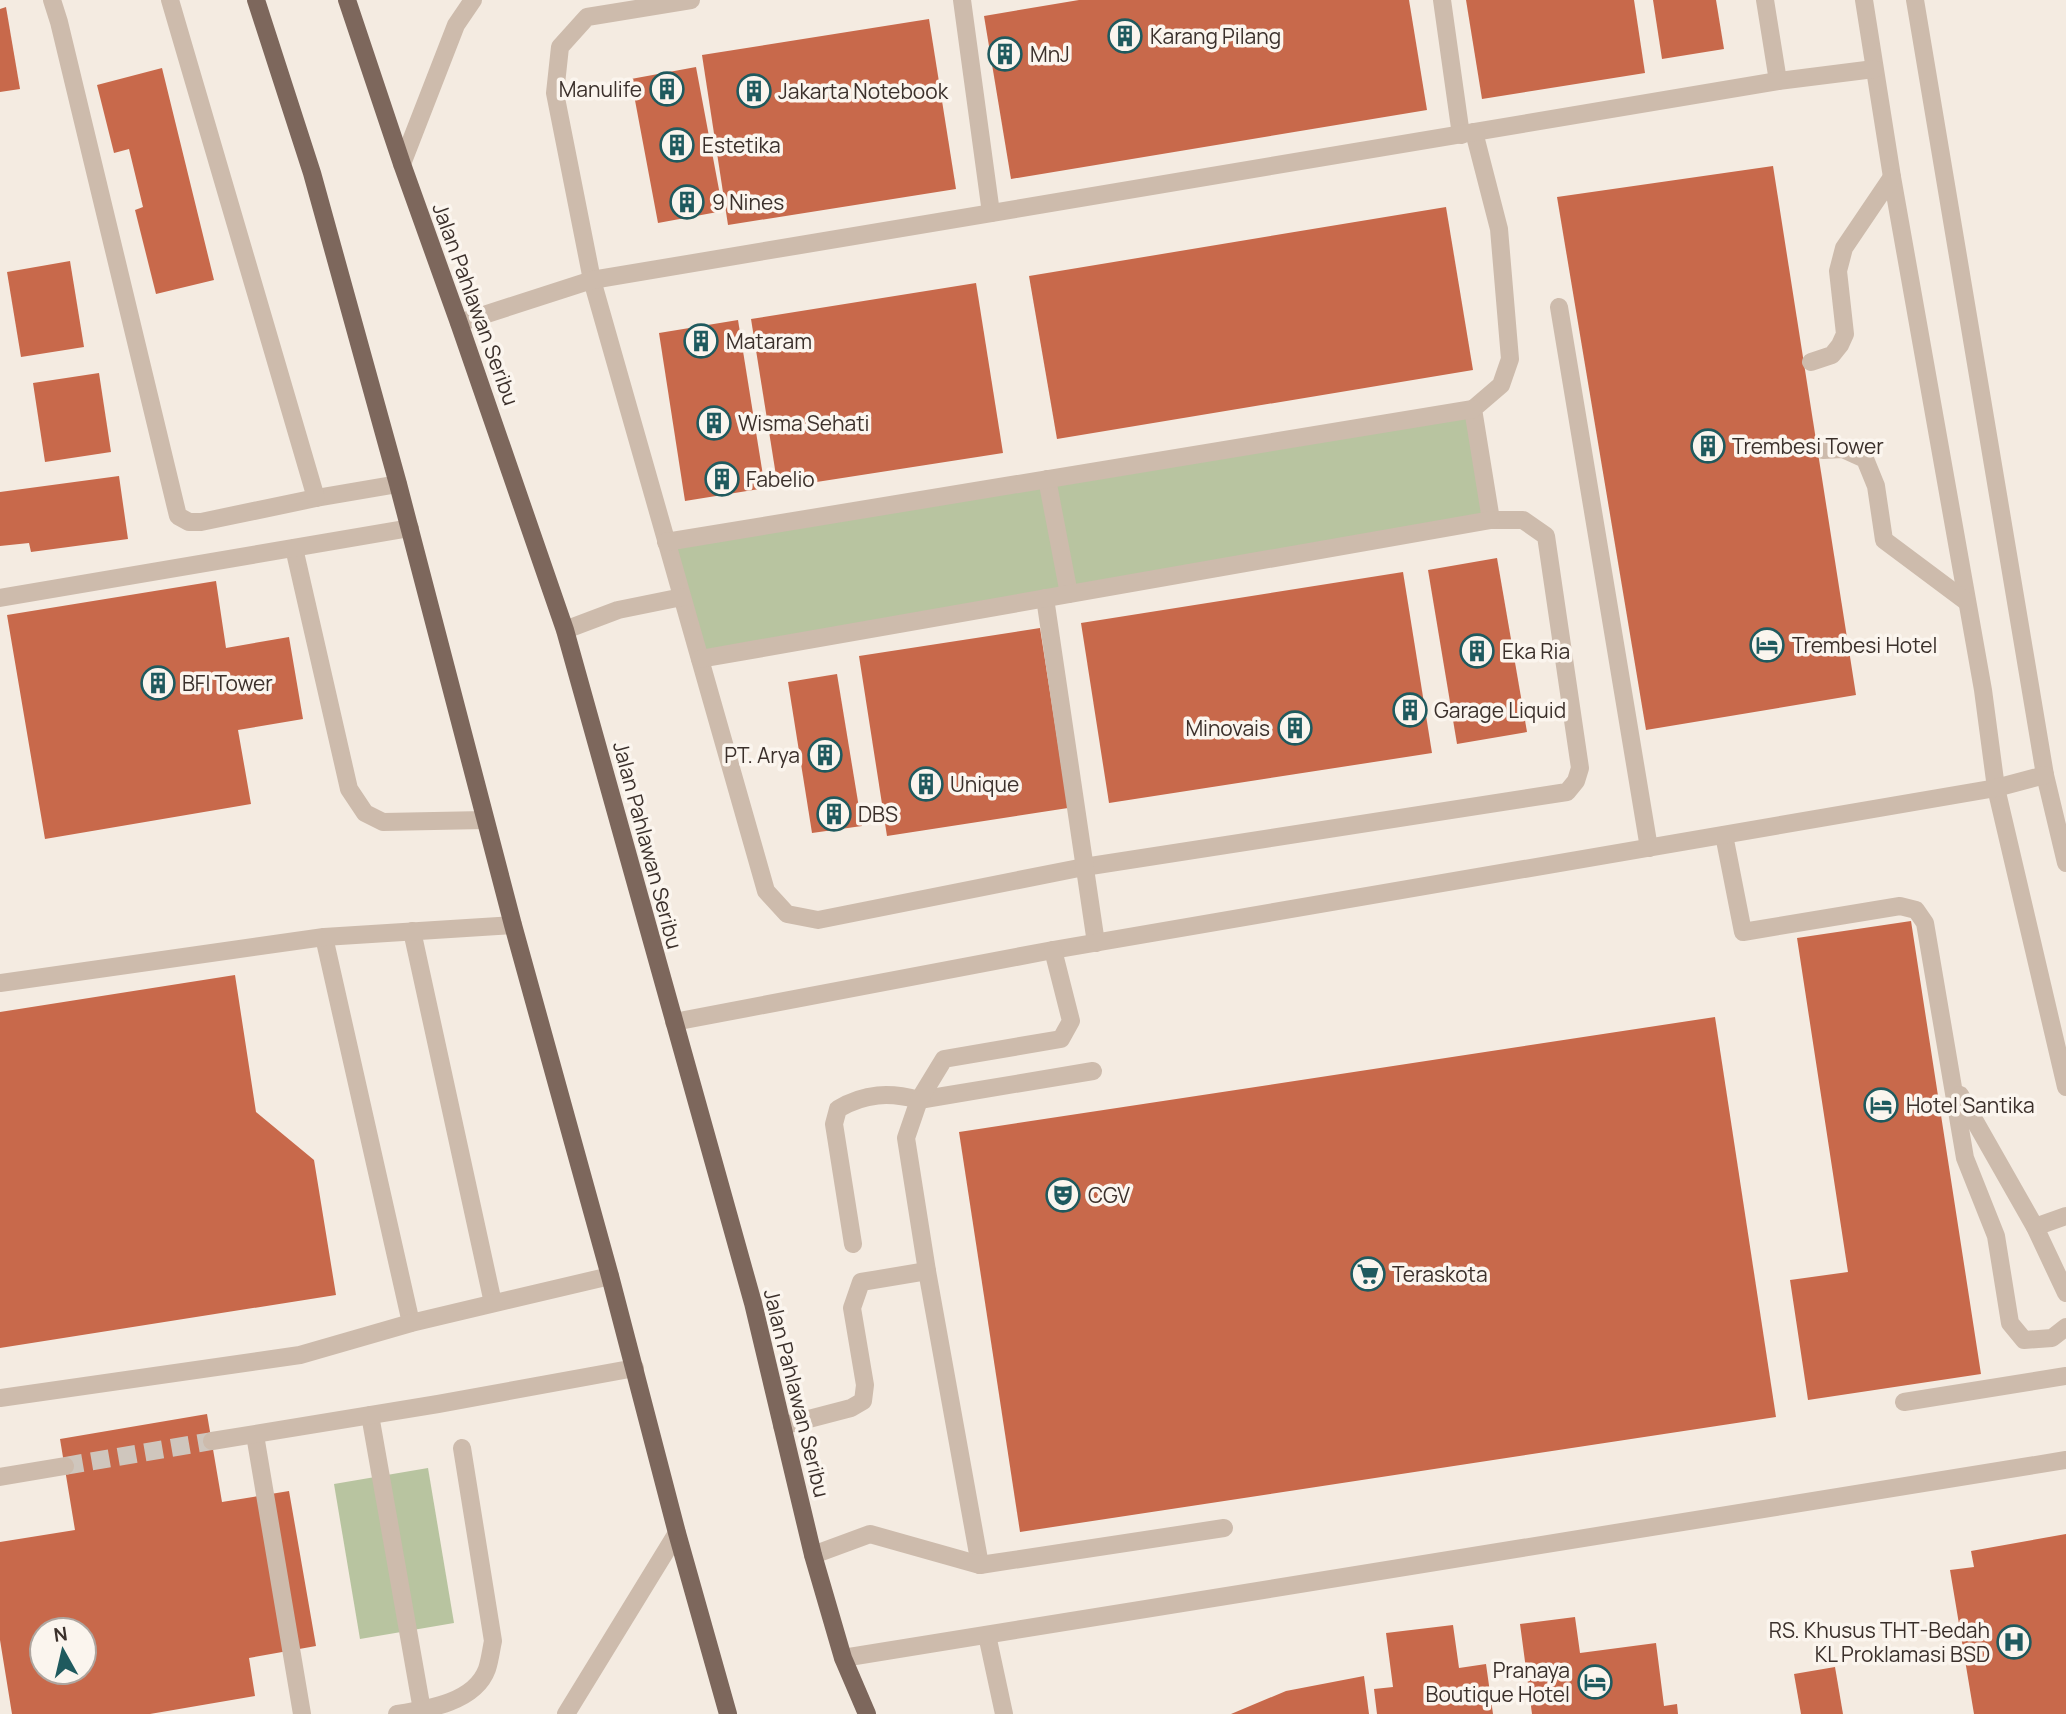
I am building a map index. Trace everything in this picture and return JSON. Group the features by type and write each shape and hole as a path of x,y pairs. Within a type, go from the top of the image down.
{"main road":[{"path":"256,0 312,173 410,527 513,925 728,1714"},
{"name":"Jalan Pahlawan Seribu","path":"347,0 565,630 753,1303 813,1555 843,1658 867,1714"}],"street":[{"path":"52,0 178,516 189,522 201,522 398,484"},
{"path":"170,0 316,498"},
{"path":"402,164 456,25 473,0"},
{"path":"691,0 587,17 560,47 555,93 592,280 666,542 766,891 787,914 818,920 1084,867 1567,792 1576,781 1580,768 1546,536 1522,520 1491,520 700,659"},
{"path":"962,0 991,213"},
{"path":"666,542 1473,409 1501,385 1510,359 1499,229 1467,133 1442,0"},
{"path":"1765,0 1778,81"},
{"path":"1864,0 1892,177 1983,690 1996,788 2066,1087"},
{"path":"1915,0 2045,775 2066,863"},
{"path":"459,323 592,280 1778,81 1874,69"},
{"path":"1811,362 1832,355 1845,334 1838,271 1844,248 1892,177"},
{"path":"1559,307 1649,848"},
{"path":"1473,409 1491,520"},
{"path":"1823,450 1843,449 1865,459 1876,486 1884,540 1967,602"},
{"path":"1047,479 1069,594"},
{"path":"0,598 410,527"},
{"path":"294,548 349,789 365,813 383,822 485,820"},
{"path":"565,630 618,610 682,597"},
{"path":"1045,598 1096,943"},
{"path":"674,1022 1053,950 1996,788 2045,775"},
{"path":"1724,835 1743,932 1900,906 1916,910 1925,923 1955,1086 1965,1158 1996,1236 2010,1323 2024,1340 2052,1338 2066,1327"},
{"path":"0,983 324,937 513,925"},
{"path":"412,930 493,1303"},
{"path":"324,937 411,1323"},
{"path":"980,1565 906,1138 919,1100 944,1059 1061,1039 1071,1021 1053,950"},
{"path":"853,1244 834,1124 838,1109 852,1101 894,1093 919,1100 1093,1071"},
{"path":"1955,1086 2035,1227 2066,1293"},
{"path":"2035,1227 2066,1216"},
{"path":"782,1426 851,1408 863,1401 865,1385 852,1308 861,1282 927,1270"},
{"path":"0,1398 300,1355 411,1323 610,1276"},
{"path":"212,1441 635,1368"},
{"path":"1905,1402 2066,1377"},
{"path":"370,1415 422,1710"},
{"path":"255,1435 302,1714"},
{"path":"397,1714 422,1710 470,1694 487,1670 493,1641 462,1448"},
{"path":"843,1658 2066,1460"},
{"path":"0,1477 65,1466"},
{"path":"813,1555 870,1534 980,1565 1224,1528"},
{"path":"566,1714 677,1533"},
{"path":"986,1635 1004,1714"}],"green space":[{"path":"1473,409 1491,520 700,659 666,542"},
{"path":"428,1468 454,1623 360,1639 334,1484"}],"building":[{"path":"1079,0 1409,0 1427,110 1011,179 984,16"},
{"path":"1466,0 1634,0 1645,73 1482,99"},
{"path":"1653,0 1716,0 1724,49 1662,59"},
{"path":"6,7 20,89 0,92 0,9"},
{"path":"929,19 956,189 728,225 702,55"},
{"path":"696,67 723,211 658,223 631,79"},
{"path":"162,68 214,280 156,294 135,210 143,207 129,149 114,153 97,85"},
{"name":"Trembesi Tower","path":"1773,166 1856,695 1646,730 1557,197"},
{"path":"1446,207 1473,370 1057,439 1029,276"},
{"path":"70,261 84,347 21,357 7,272"},
{"path":"976,283 1003,453 778,488 751,319"},
{"path":"738,320 765,488 685,501 659,333"},
{"path":"99,373 111,452 45,462 33,383"},
{"path":"119,476 128,539 31,552 29,543 0,546 0,492"},
{"name":"Eka Ria","path":"1497,558 1527,732 1457,744 1428,570"},
{"path":"1403,572 1432,753 1109,803 1081,623"},
{"name":"BFI Tower","path":"216,581 226,648 289,637 303,719 238,730 251,804 45,839 7,615"},
{"path":"1040,628 1068,808 887,836 859,656"},
{"path":"837,674 862,826 812,833 788,682"},
{"name":"Hotel Santika","path":"1911,921 1981,1374 1808,1400 1790,1280 1848,1272 1797,938"},
{"path":"235,975 256,1112 314,1160 336,1295 0,1348 0,1012"},
{"name":"Teraskota","path":"1715,1017 1776,1417 1020,1532 959,1132"},
{"path":"207,1414 222,1502 289,1491 316,1646 249,1658 255,1696 150,1714 12,1714 0,1640 0,1542 75,1530 60,1439"},
{"name":"RS. Khusus THT-Bedah KL Proklamasi BSD","path":"2066,1534 2066,1714 1974,1714 1950,1570 1974,1567 1971,1551"},
{"name":"Pranaya Boutique Hotel","path":"1575,1617 1580,1653 1656,1643 1664,1706 1677,1704 1678,1714 1532,1714 1520,1624"},
{"path":"1453,1625 1459,1668 1486,1664 1493,1714 1377,1714 1374,1689 1393,1687 1386,1633"},
{"path":"1835,1667 1843,1714 1801,1714 1794,1674"},
{"path":"1364,1676 1369,1714 1231,1714 1286,1691"}],"tunnel":[{"path":"65,1466 212,1441"}],"place":[{"name":"Karang Pilang","path":"1125,36"},
{"name":"MnJ","path":"1005,54"},
{"name":"Manulife","path":"667,89"},
{"name":"Jakarta Notebook","path":"754,91"},
{"name":"Estetika","path":"677,145"},
{"name":"9 Nines","path":"687,202"},
{"name":"Mataram","path":"701,341"},
{"name":"Wisma Sehati","path":"714,423"},
{"name":"Trembesi Tower","path":"1708,446"},
{"name":"Fabelio","path":"722,479"},
{"name":"Trembesi Hotel","path":"1767,645"},
{"name":"Eka Ria","path":"1477,651"},
{"name":"BFI Tower","path":"158,683"},
{"name":"Garage Liquid","path":"1410,710"},
{"name":"Minovais","path":"1295,728"},
{"name":"PT. Arya","path":"825,755"},
{"name":"Unique","path":"926,784"},
{"name":"DBS","path":"834,814"},
{"name":"Hotel Santika","path":"1881,1105"},
{"name":"CGV","path":"1063,1195"},
{"name":"Teraskota","path":"1368,1274"},
{"name":"RS. Khusus THT-Bedah KL Proklamasi BSD","path":"2014,1642"},
{"name":"Pranaya Boutique Hotel","path":"1595,1682"}]}
